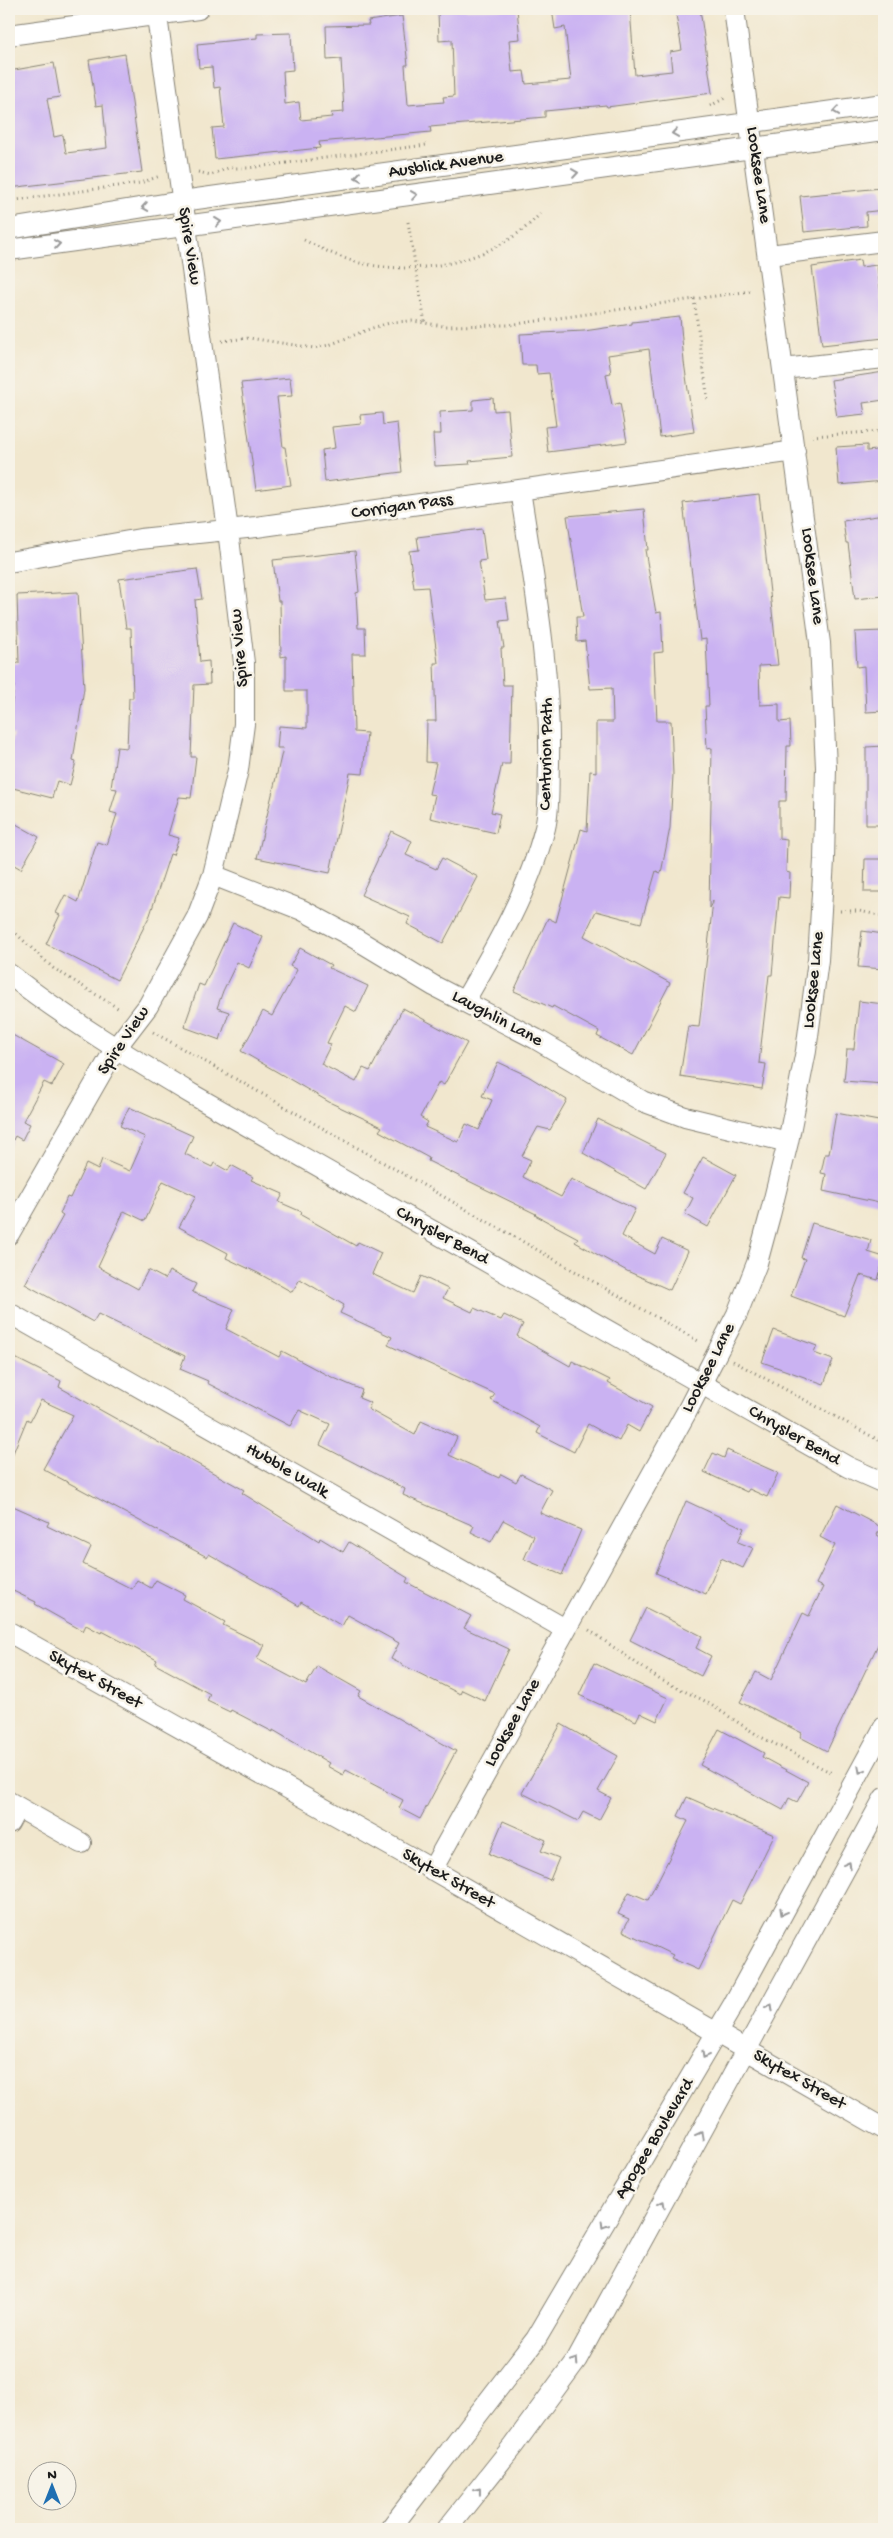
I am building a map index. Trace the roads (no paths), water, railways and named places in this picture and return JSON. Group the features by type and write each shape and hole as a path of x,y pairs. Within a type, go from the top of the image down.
{"street":[{"path":"9,35 156,12 198,9"},
{"name":"Looksee Lane","path":"432,1870 702,1383 737,1314 757,1262 788,1142 806,1051 818,960 824,860 826,767 820,644 769,255 734,9"},
{"name":"Spire View","path":"9,1234 115,1049 148,1006 178,954 196,917 213,875 238,770 244,724 244,664 228,530 156,12"},
{"name":"Ausblick Avenue","path":"9,229 182,202 884,104"},
{"name":"Ausblick Avenue","path":"9,250 754,150 884,130"},
{"path":"769,255 884,241"},
{"path":"783,368 884,358"},
{"name":"Corrigan Pass","path":"9,562 140,539 228,530 795,451"},
{"name":"Centurion Path","path":"464,1002 503,932 524,886 545,827 547,809 550,729 548,690 520,490"},
{"name":"Laughlin Lane","path":"213,875 302,910 351,936 464,1002 536,1039 642,1101 685,1117 788,1142"},
{"name":"Chrysler Bend","path":"9,974 46,1003 115,1049 848,1467 884,1482"},
{"name":"Hubble Walk","path":"9,1313 565,1629"},
{"name":"Skytex Street","path":"9,1632 717,2032 884,2130"},
{"name":"Apogee Boulevard","path":"390,2529 536,2340 717,2032 884,1727"},
{"name":"Apogee Boulevard","path":"448,2529 577,2359 884,1798"},
{"path":"12,1811 81,1843"}]}
